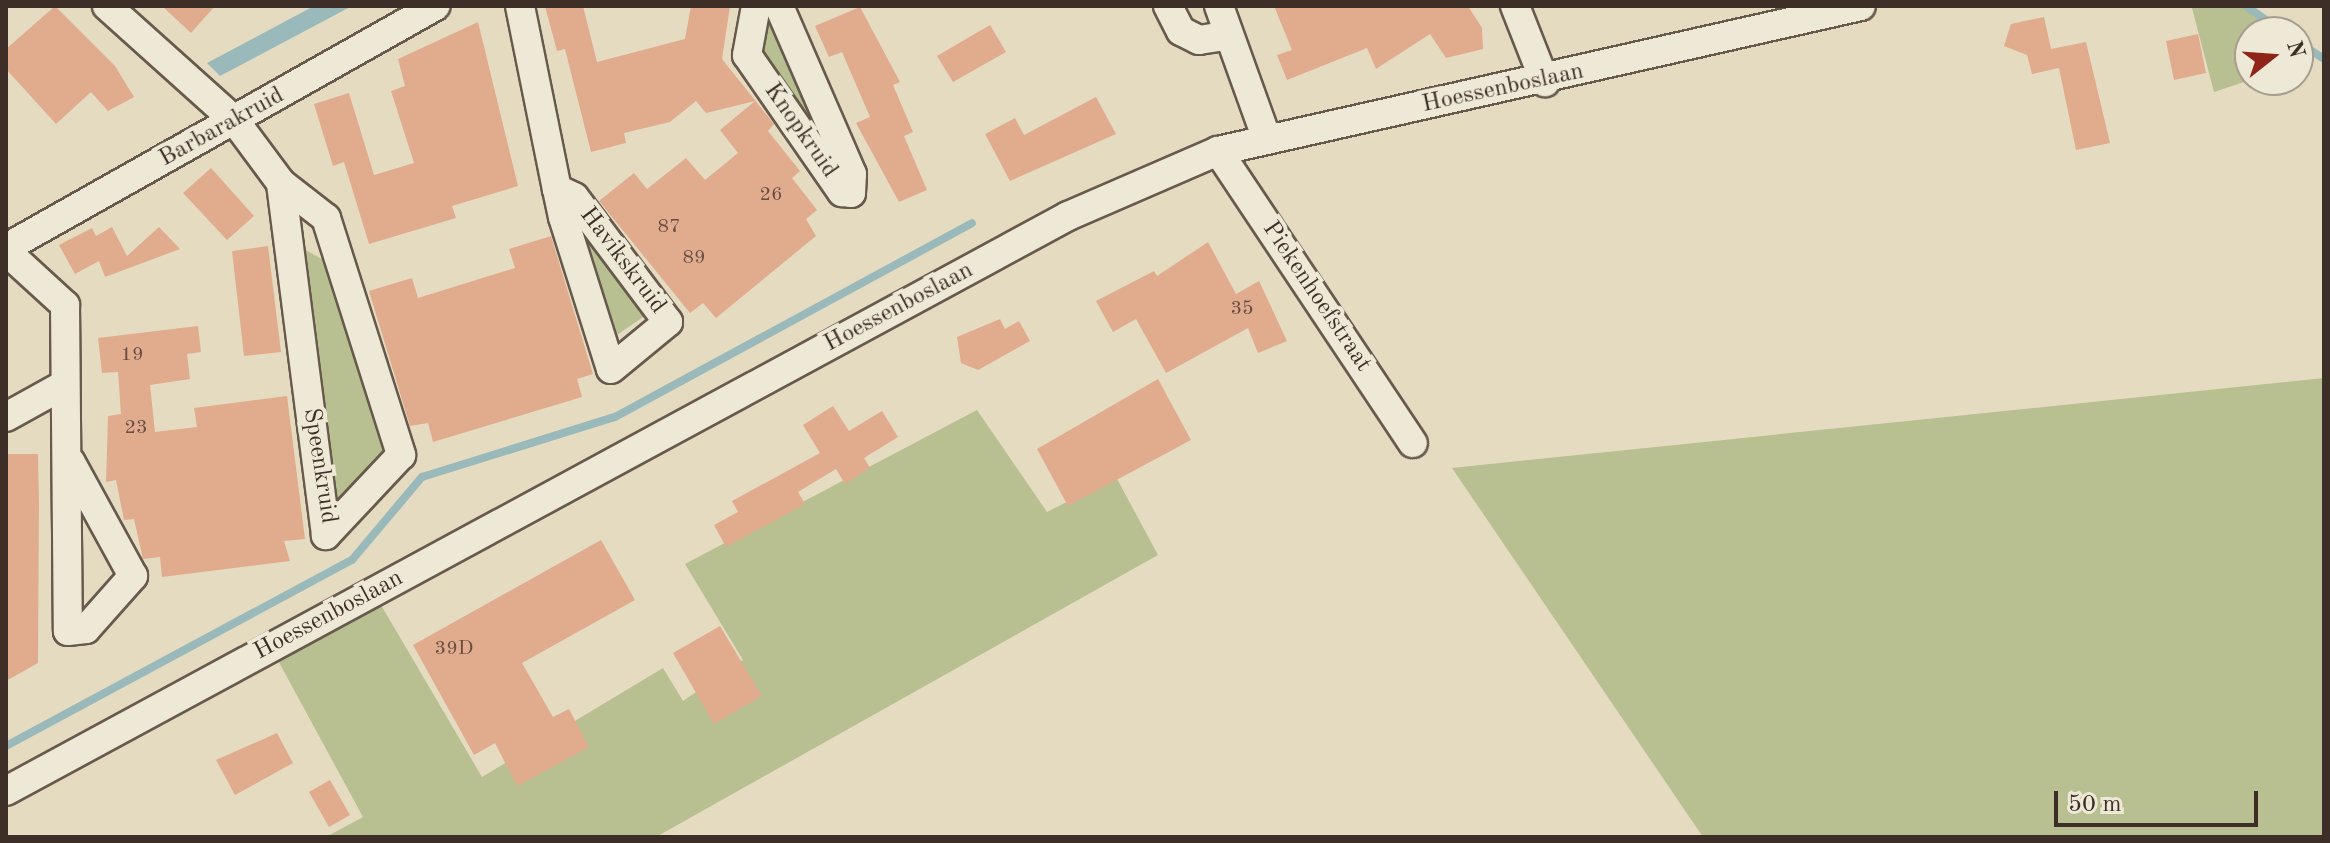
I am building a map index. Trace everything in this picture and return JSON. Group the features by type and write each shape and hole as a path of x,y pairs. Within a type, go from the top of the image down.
{"street":[{"name":"Speenkruid","path":"107,6 235,121 281,183 326,218 401,455 326,535 281,183"},
{"name":"Barbarakruid","path":"6,249 436,6"},
{"name":"Havikskruid","path":"520,6 557,189 563,217 611,369 668,322 574,197 557,189"},
{"name":"Knopkruid","path":"756,6 747,55 842,192 851,193 852,174 779,6"},
{"path":"1168,6 1181,31 1199,40 1229,35"},
{"path":"1219,6 1267,139"},
{"path":"1515,6 1545,82"},
{"name":"Hoessenboslaan","path":"6,791 1068,216 1218,151 1545,82 1861,6"},
{"name":"Piekenhoefstraat","path":"1218,151 1413,443"},
{"path":"6,249 65,305 62,386 70,461 68,631 86,629 133,576 70,461"},
{"path":"6,417 62,386"}],"green space":[{"path":"766,6 815,123 758,51"},
{"path":"2242,6 2257,16 2234,16 2234,85 2214,92 2192,8"},
{"path":"573,215 652,311 611,339"},
{"path":"297,245 334,266 385,454 341,507 330,507"},
{"path":"2324,378 2324,837 1703,837 1452,468"},
{"path":"977,410 1047,512 1116,477 1158,555 656,837 326,837 363,817 275,655 378,600 482,777 663,668 683,701 743,660 685,564"}],"water":[{"path":"314,6 352,6 220,76 207,63"}],"building":[{"path":"55,6 115,66 134,97 108,111 91,92 56,124 6,69 6,49"},
{"path":"162,6 215,6 191,33"},
{"path":"545,6 583,6 597,62 685,39 691,6 730,6 722,59 774,124 768,131 800,171 792,178 817,210 806,219 816,236 716,318 703,303 690,313 599,201 634,173 647,189 686,158 705,180 738,153 720,130 755,101 706,113 696,101 670,122 624,133 626,143 591,152 565,49 557,51"},
{"path":"1274,6 1468,6 1482,28 1483,49 1446,58 1430,34 1376,69 1367,48 1287,80 1277,55 1292,50"},
{"path":"860,7 900,82 893,85 913,132 904,136 927,190 899,202 856,123 870,117 842,52 829,57 815,26"},
{"path":"2044,17 2051,49 2086,42 2110,143 2076,150 2059,68 2032,74 2027,55 2004,46 2011,24"},
{"path":"478,22 518,186 452,206 456,218 369,244 344,162 333,166 314,104 349,93 374,175 414,163 391,91 405,86 398,59"},
{"path":"990,25 1006,52 953,82 937,56"},
{"path":"2198,34 2206,73 2174,80 2166,41"},
{"path":"1096,97 1116,134 1010,181 985,134 1015,118 1024,135"},
{"path":"211,168 254,216 227,240 183,193"},
{"path":"112,227 127,256 159,227 180,249 105,277 99,261 75,274 59,245 92,228 96,236"},
{"path":"551,236 593,374 577,379 582,397 433,442 428,423 410,426 369,291 412,278 418,298 515,268 509,249"},
{"path":"1208,242 1236,294 1259,281 1287,341 1258,353 1248,328 1166,373 1136,319 1113,332 1096,301 1154,271 1157,276"},
{"path":"268,246 281,352 244,356 232,251"},
{"path":"1000,319 1005,329 1019,321 1030,341 978,370 961,363 957,337"},
{"path":"198,326 201,352 187,354 190,379 150,385 155,432 197,427 194,408 287,396 305,539 284,541 290,561 162,577 160,557 143,559 134,519 124,520 116,480 106,482 108,416 121,414 118,372 102,373 98,338"},
{"path":"1158,379 1191,440 1068,506 1037,449"},
{"path":"833,406 849,431 882,411 898,437 864,458 870,468 845,484 836,469 798,492 805,504 726,547 714,525 738,512 732,501 820,453 803,425"},
{"path":"6,454 38,454 39,505 38,663 6,681"},
{"path":"601,540 635,600 522,663 553,717 569,709 589,747 517,786 495,743 474,755 413,645"},
{"path":"720,626 762,696 714,724 673,653"},
{"path":"277,733 293,763 235,795 216,760"},
{"path":"330,780 350,815 329,827 309,792"}],"waterway":[{"path":"2246,6 2260,16"},
{"path":"2314,52 2324,59"},
{"path":"6,746 352,560 422,477 615,417 972,223"}]}
